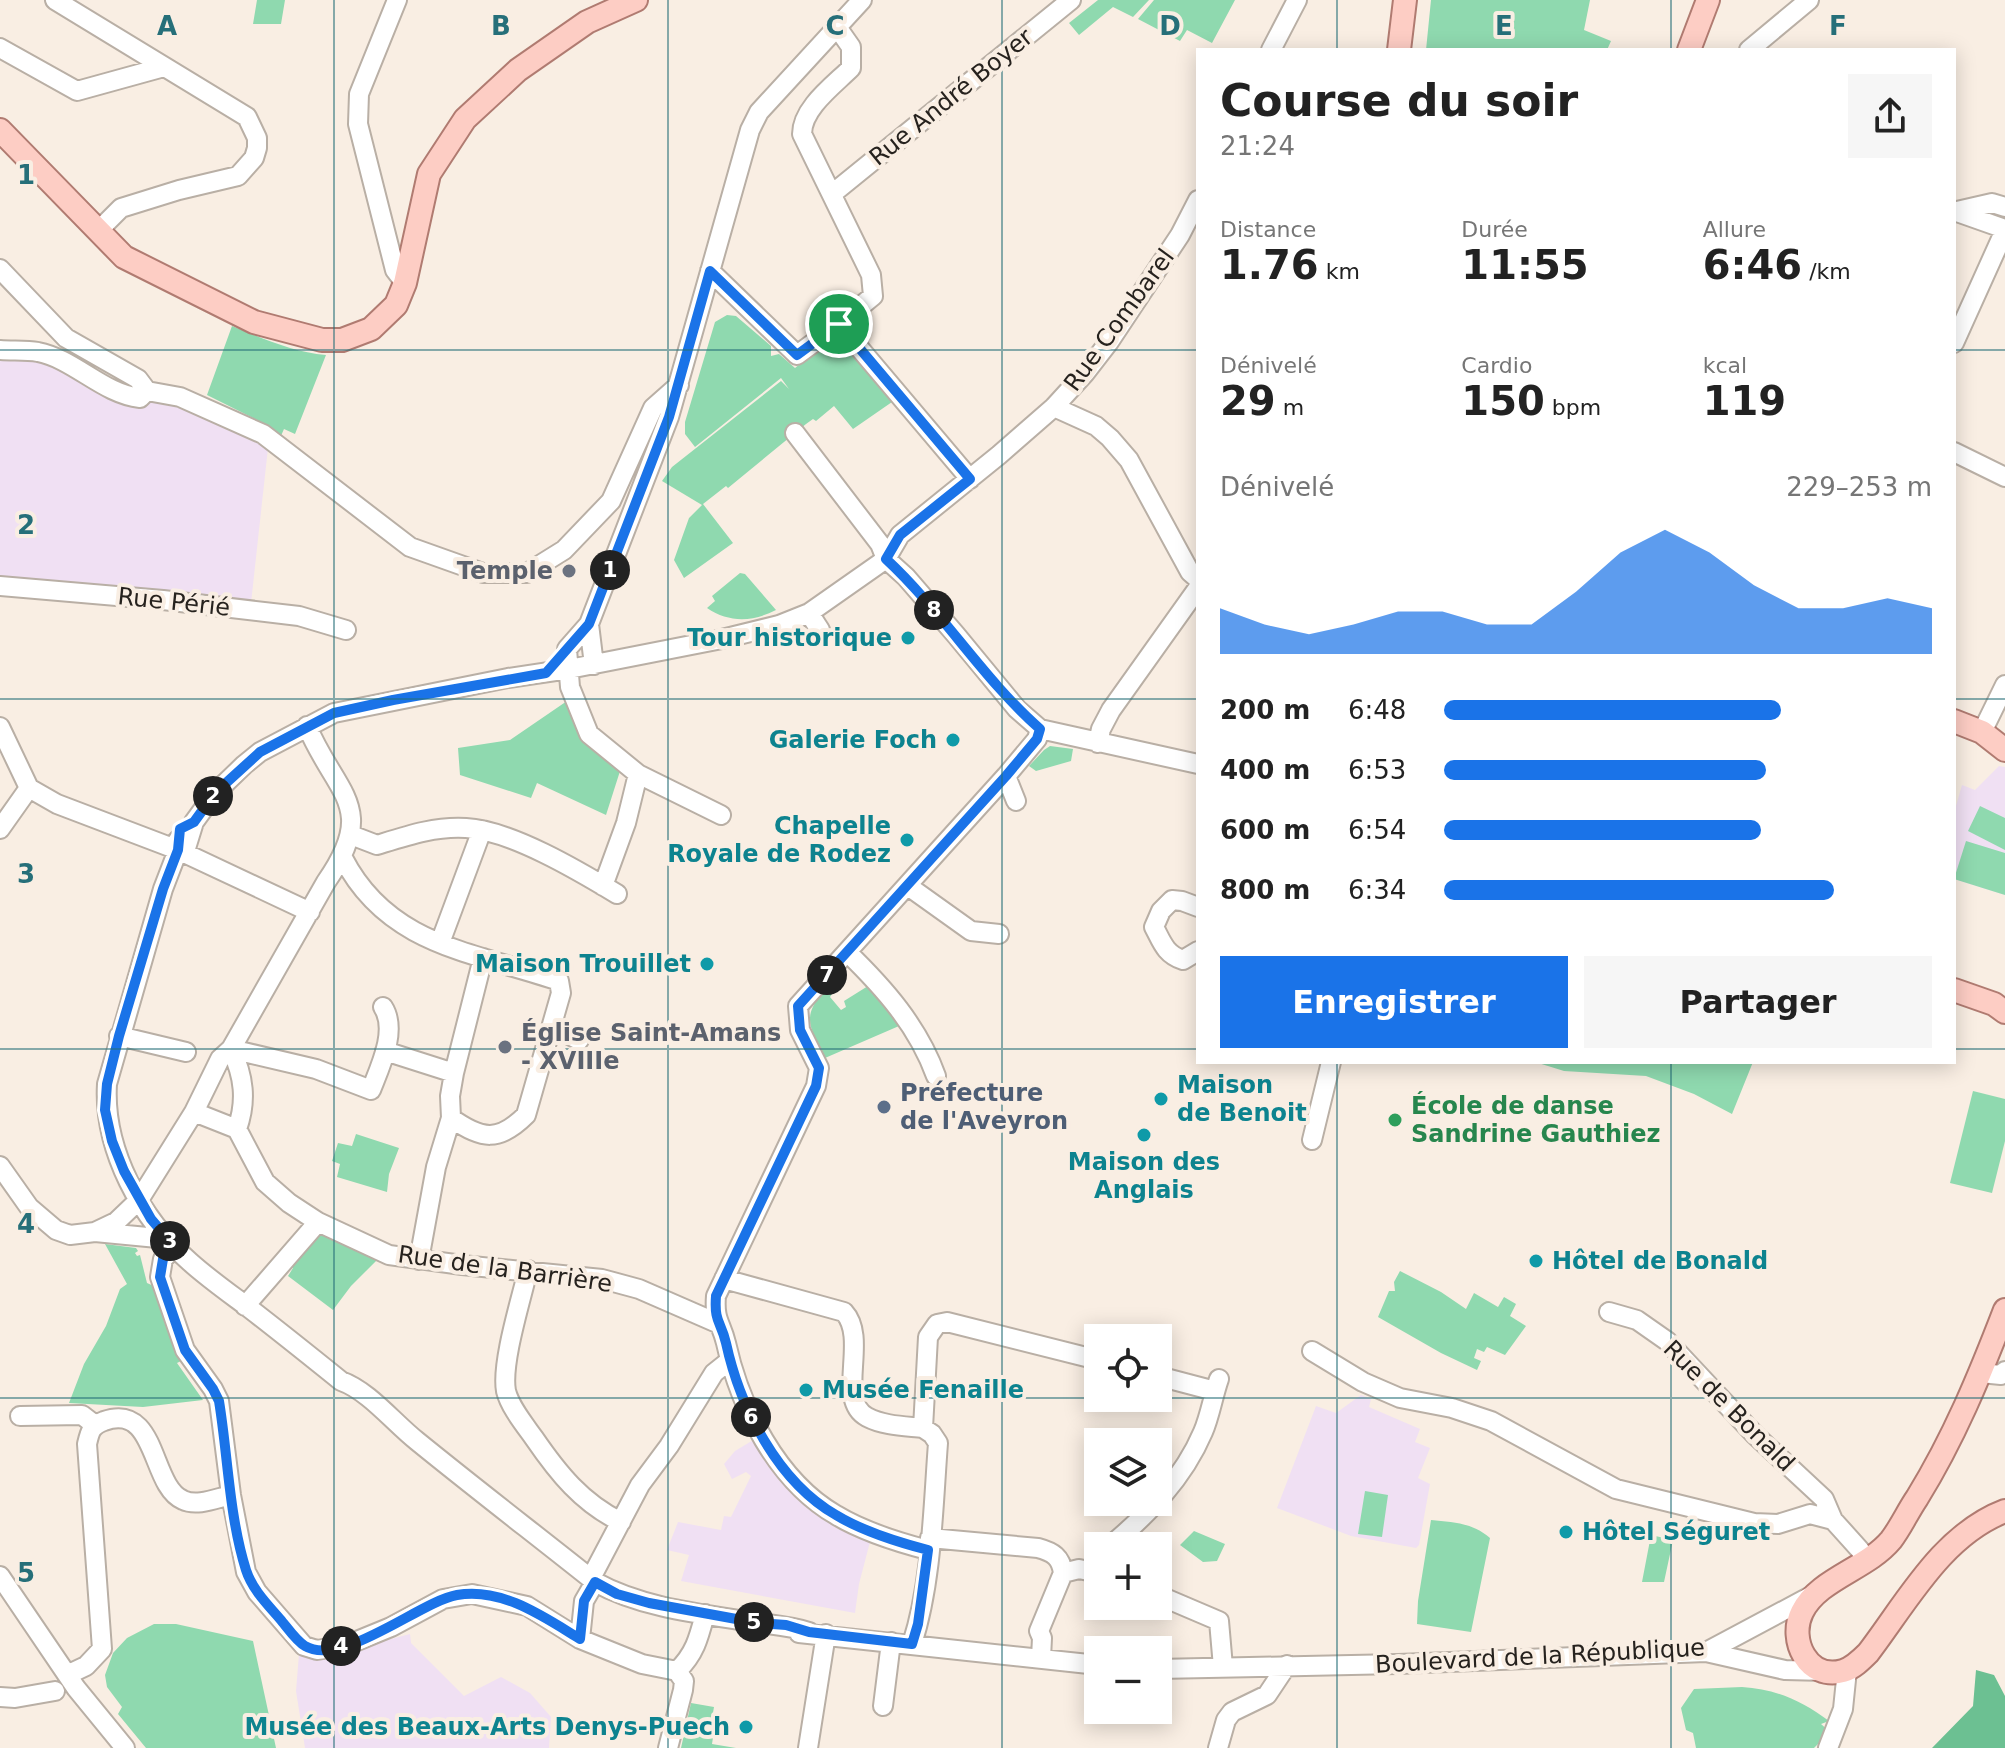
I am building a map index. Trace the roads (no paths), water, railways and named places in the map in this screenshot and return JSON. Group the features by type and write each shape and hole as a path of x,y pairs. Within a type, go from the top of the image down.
{"main road":[{"path":"0,130 124,257 254,322 322,340 342,340 359,335 387,317 396,305 405,283 429,174 465,119 518,70 587,22 636,0"},
{"path":"1399,48 1405,0"},
{"path":"1690,48 1708,0"},
{"path":"1956,722 1982,732 2005,750"},
{"path":"1956,991 1994,1004 2005,1012"},
{"name":"Boulevard de la République","path":"1811,1596 1866,1562 1891,1540 1952,1438 2005,1310"},
{"path":"1811,1596 1800,1614 1796,1633 1798,1644 1802,1655 1836,1671 1868,1653 1940,1556 1972,1528 2005,1511"}],"street":[{"path":"55,0 247,117 257,138 254,158 238,176 121,208 98,231"},
{"path":"397,0 359,94 358,124 395,270 405,283"},
{"path":"546,673 589,624 653,462 679,385 750,130 759,112 862,0"},
{"name":"Rue André Boyer","path":"832,194 1071,0"},
{"path":"1272,48 1297,0"},
{"path":"1751,48 1809,0"},
{"path":"710,271 797,355 873,296 871,275 802,134 802,125 808,113 851,68 851,47 837,27"},
{"path":"0,48 77,91 164,67"},
{"path":"1956,211 1992,203 2005,207"},
{"name":"Rue Combarel","path":"1084,1663 817,1633 786,1625 705,1614 617,1594 593,1580 367,1397 341,1381 190,1262 171,1243 139,1200 112,1141 105,1110 107,1084 119,1036 163,889 178,850 186,848 194,822 215,793 244,765 334,713 722,639 779,625 809,613 886,559 900,535 1054,407 1109,342 1180,235 1196,204"},
{"path":"1956,211 2005,229 1956,339"},
{"path":"0,269 66,338 138,379 147,391 180,397 263,434 410,547 483,573 527,573 564,550 611,501 653,408 679,385"},
{"path":"839,324 970,479"},
{"path":"0,350 39,352 128,397 140,398 147,391"},
{"path":"1054,407 1096,426 1129,460 1190,572 1196,577"},
{"path":"795,433 880,544 886,559 906,577 1017,709 1040,729 1196,764"},
{"path":"1956,453 2005,477"},
{"name":"Rue Périé","path":"0,586 299,616 346,630"},
{"path":"1098,743 1111,710 1196,591"},
{"path":"809,613 820,630"},
{"path":"589,624 594,665"},
{"path":"567,649 570,687 589,734 638,774 721,815"},
{"path":"1982,732 2005,685"},
{"path":"95,1232 116,1222 139,1200 343,858 351,835 350,804 307,726"},
{"path":"0,727 29,788 57,804 178,850 310,912"},
{"path":"1040,729 1037,739 1006,776 798,1006 800,1030 819,1068 816,1086 716,1296 717,1323 724,1334 750,1415 776,1460 817,1502 852,1523 900,1543 1018,1547 1053,1552 1062,1565 1084,1568"},
{"path":"351,835 377,845 425,830 482,830 547,854 610,890 638,774"},
{"path":"1006,776 1016,801"},
{"path":"0,829 29,788"},
{"path":"440,943 482,830"},
{"path":"343,858 352,876 380,908 411,930 483,958 559,981 561,993 526,1115 501,1135 470,1132 450,1124"},
{"path":"908,886 971,931 999,934"},
{"path":"1196,906 1172,900 1161,911 1154,927 1166,951 1173,957 1183,960 1196,952"},
{"path":"847,952 909,1021 936,1076"},
{"path":"419,1260 436,1167 450,1124 454,1073 483,958"},
{"path":"119,1036 193,1054 226,1054 316,1069 371,1090 385,1051 388,1015 383,1007"},
{"path":"552,1026 579,1040"},
{"path":"385,1051 454,1073"},
{"path":"194,1112 237,1129 242,1115 244,1090 241,1070 226,1054"},
{"path":"1312,1140 1331,1064"},
{"name":"Rue de la Barrière","path":"237,1129 265,1182 289,1203 318,1222 389,1255 602,1279 632,1287 717,1323"},
{"path":"0,1166 29,1207 56,1230 70,1235 95,1232 171,1243 163,1259 160,1277 185,1350 219,1401 231,1495 246,1572 257,1592 304,1646 317,1650 347,1645 391,1627 443,1599 472,1594 527,1606 580,1639 642,1664 677,1671 684,1681 683,1690 668,1748"},
{"path":"245,1306 318,1222"},
{"path":"528,1270 506,1368 506,1391 520,1419 560,1475 585,1500 624,1516"},
{"path":"724,1279 844,1312 852,1321 854,1331 852,1393 857,1408 871,1419 923,1428 938,1443 929,1544 918,1624 912,1644"},
{"name":"Rue de Bonald","path":"1609,1312 1637,1320 1667,1341 1755,1435 1824,1499 1831,1515 1866,1562"},
{"path":"923,1428 928,1337 937,1324 947,1322 1084,1356"},
{"path":"1312,1351 1363,1382 1400,1398 1452,1408 1491,1421 1616,1489 1754,1523 1778,1524 1810,1514 1831,1515"},
{"path":"580,1639 584,1601 640,1485 669,1446 728,1353"},
{"path":"1981,1373 2001,1375 2005,1371"},
{"path":"1125,1532 1158,1502 1204,1431 1217,1385 1172,1378"},
{"path":"20,1416 82,1415 95,1425"},
{"path":"67,1675 86,1666 102,1649 87,1444 95,1425 110,1419 129,1420 135,1424 146,1438 171,1491 184,1501 205,1502 231,1495"},
{"path":"1041,1658 1042,1638 1039,1631 1084,1569"},
{"path":"0,1576 67,1675 125,1748"},
{"name":"Boulevard de la République","path":"1172,1669 1706,1652 1811,1596"},
{"path":"1172,1601 1219,1621 1223,1667"},
{"path":"677,1671 697,1646 705,1614"},
{"path":"808,1748 817,1633"},
{"path":"883,1706 891,1642"},
{"path":"1706,1652 1785,1670 1836,1671 1843,1709 1828,1748"},
{"path":"1218,1748 1226,1720 1232,1712 1267,1695 1287,1665"},
{"path":"0,1697 15,1698 55,1691"}],"place":[{"name":"Temple","path":"569,571"},
{"name":"Tour historique","path":"908,638"},
{"name":"Galerie Foch","path":"953,740"},
{"name":"Chapelle Royale de Rodez","path":"907,840"},
{"name":"Maison Trouillet","path":"707,964"},
{"name":"Église Saint-Amans - XVIIIe","path":"505,1047"},
{"name":"Maison de Benoit","path":"1161,1099"},
{"name":"Préfecture de l'Aveyron","path":"884,1107"},
{"name":"École de danse Sandrine Gauthiez","path":"1395,1120"},
{"name":"Maison des Anglais","path":"1144,1135"},
{"name":"Hôtel de Bonald","path":"1536,1261"},
{"name":"Musée Fenaille","path":"806,1390"},
{"name":"Hôtel Séguret","path":"1566,1532"},
{"name":"Musée des Beaux-Arts Denys-Puech","path":"746,1727"}]}
